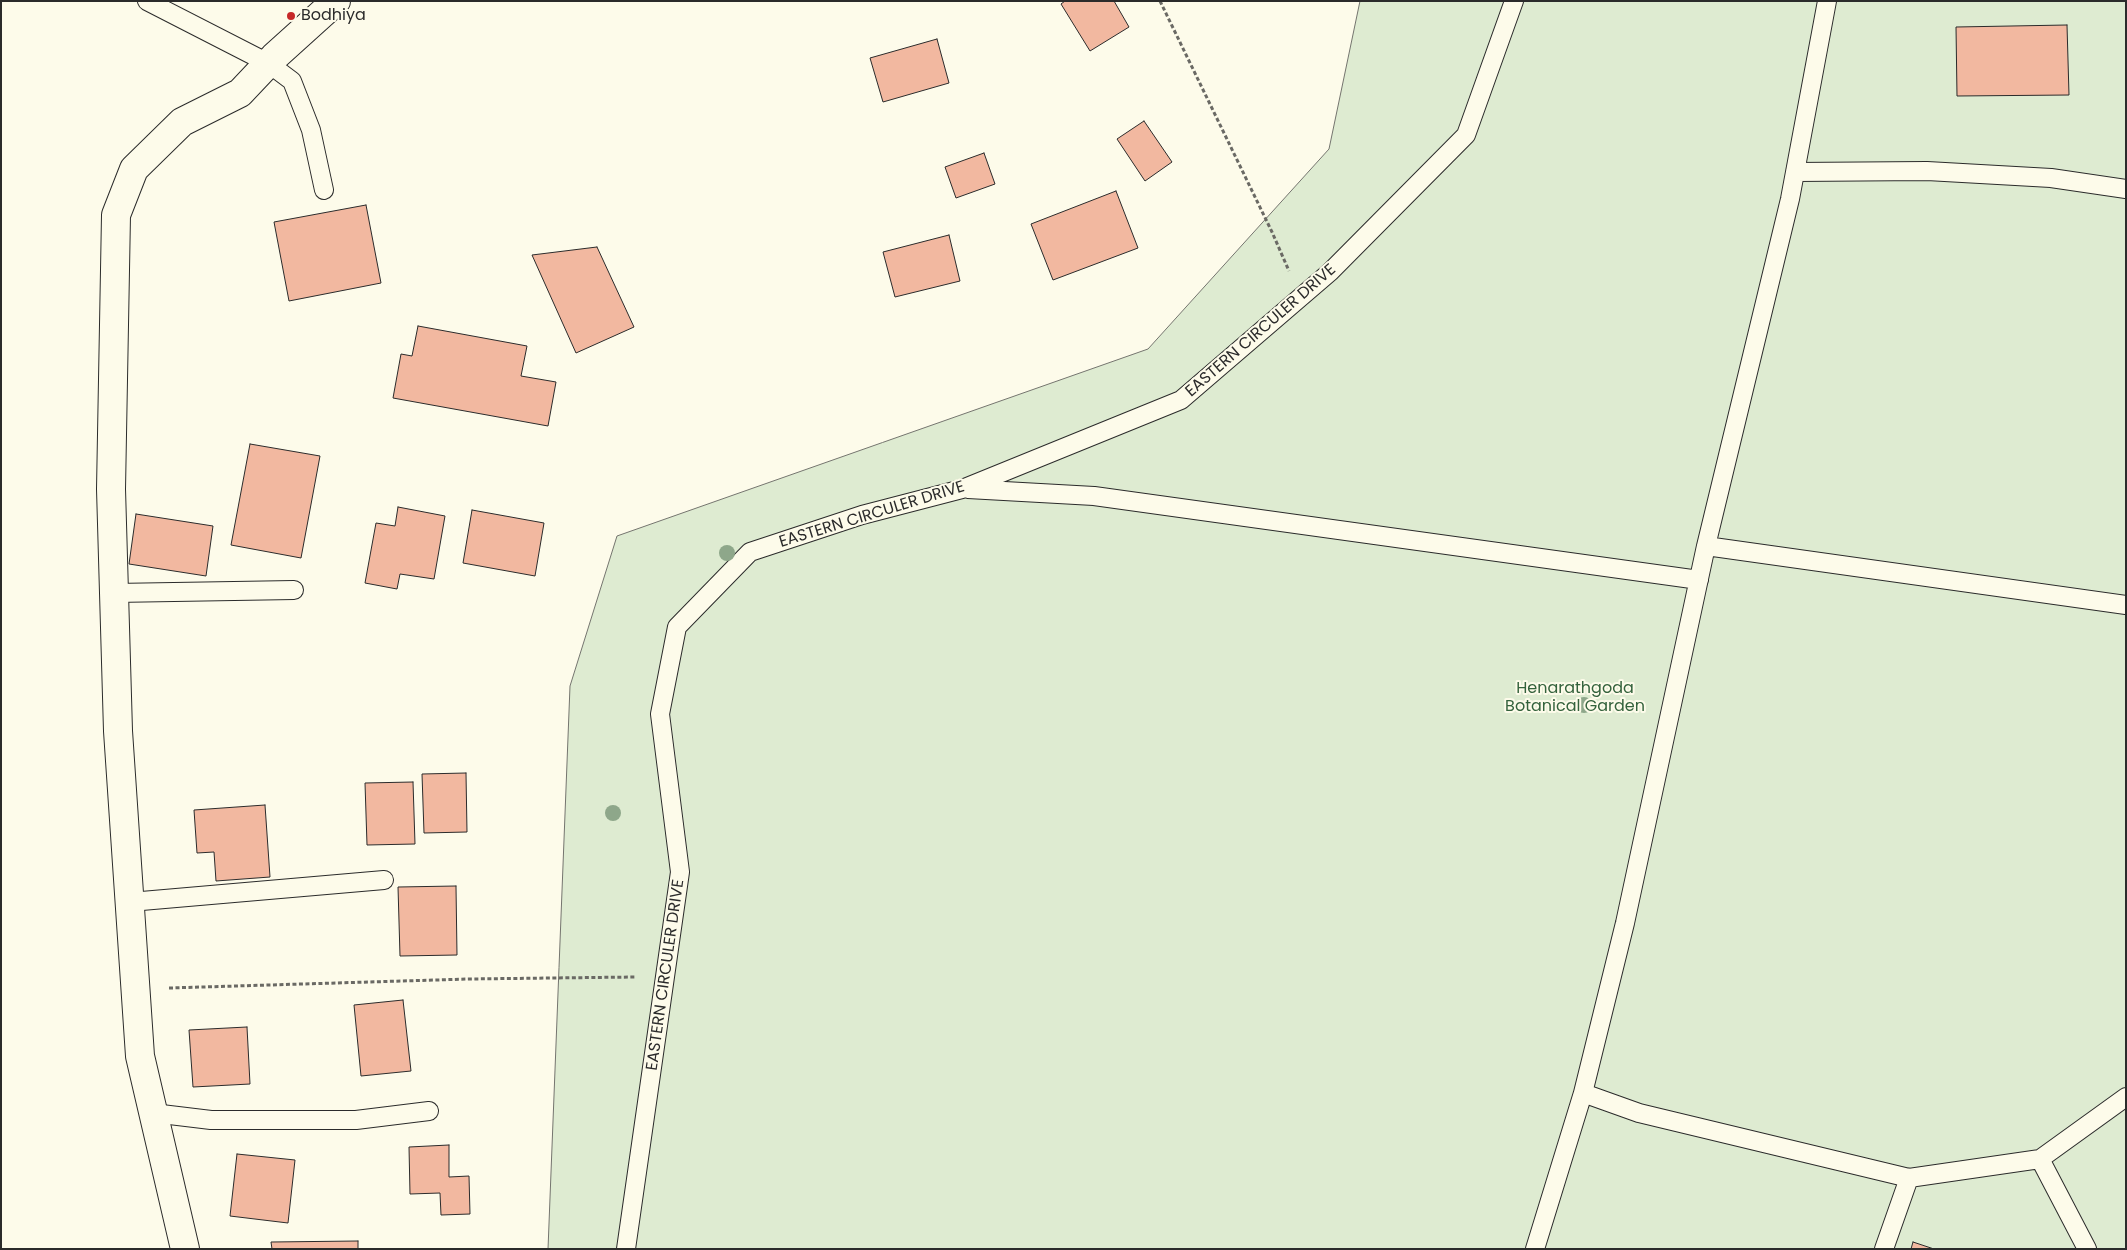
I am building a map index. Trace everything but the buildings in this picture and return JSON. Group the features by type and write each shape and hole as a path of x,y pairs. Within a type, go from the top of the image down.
{"street":[{"path":"185,1249 140,1056 118,731 111,488 116,215 134,169 182,122 240,93 268,63 336,1"}],"lane":[{"path":"147,1 268,63 292,81 311,130 324,190"},
{"name":"EASTERN CIRCULER DRIVE","path":"626,1249 680,872 660,714 677,627 750,552 862,515 962,489 1181,400 1330,272 1466,135 1514,1"},
{"path":"1535,1249 1583,1093 1625,923 1706,546 1795,172 1827,1"},
{"path":"1795,172 1927,171 2050,178 2126,189"},
{"path":"962,489 1094,496 1699,580"},
{"path":"1706,546 2126,605"},
{"path":"114,593 294,590"},
{"path":"130,902 384,880"},
{"path":"1583,1093 1639,1113 1909,1178 2040,1160 2126,1097"},
{"path":"153,1113 210,1120 356,1120 430,1111"},
{"path":"2040,1160 2087,1249"},
{"path":"1884,1249 1909,1178"}],"path":[{"path":"1160,1 1272,232 1290,274"},
{"path":"136,989 469,979 665,976"}],"green space":[{"name":"Henarathgoda Botanical Garden","path":"1360,1 2126,1 2126,1249 548,1249 570,686 617,536 1148,349 1329,149"}],"place":[{"name":"Bodhiya","path":"291,16"}]}
